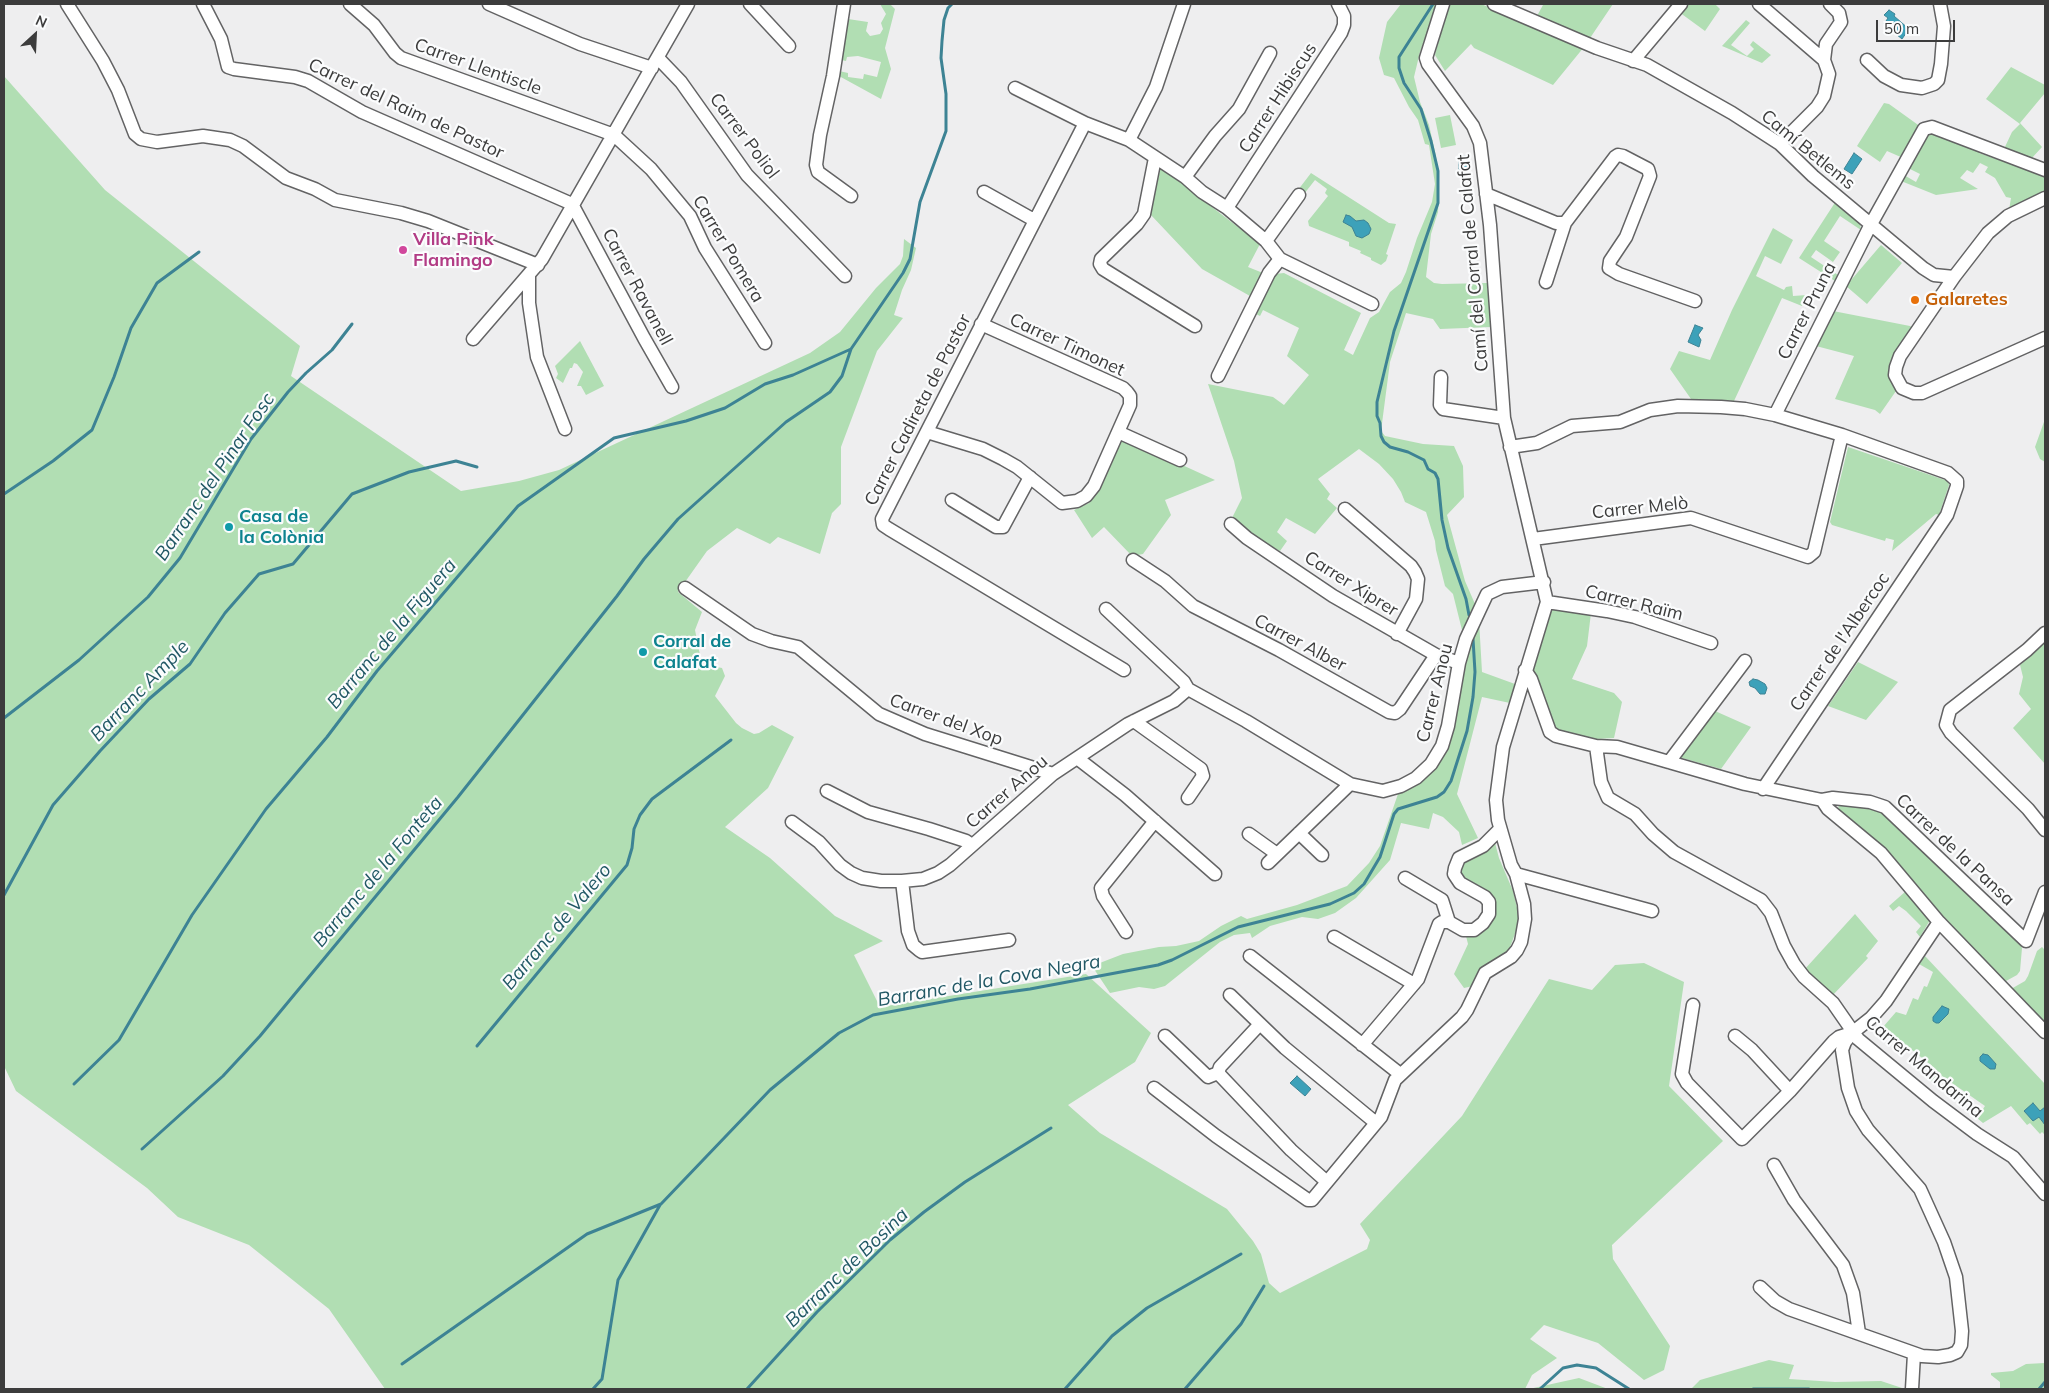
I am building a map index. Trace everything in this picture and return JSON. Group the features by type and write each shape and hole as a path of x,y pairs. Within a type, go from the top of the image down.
{"street":[{"path":"67,4 108,69 135,134 141,139 157,142 204,136 230,140 243,146 286,178 315,189 335,200 428,221 538,265"},
{"name":"Carrer del Raim de Pastor","path":"203,4 221,39 228,66 234,69 295,77 308,81 362,112 572,204"},
{"name":"Carrer Llentiscle","path":"350,4 374,25 401,58 614,135"},
{"path":"490,4 580,44 655,63"},
{"path":"473,339 538,265 688,4"},
{"path":"750,4 789,46"},
{"path":"844,4 816,165 818,172 851,196"},
{"path":"1129,140 1156,87 1184,4"},
{"name":"Carrer Hibiscus","path":"1227,208 1341,33 1344,25 1344,16 1338,4"},
{"name":"Camí del Corral de Calafat","path":"1154,1088 1216,1136 1308,1200 1315,1197 1376,1123 1384,1110 1390,1088 1400,1074 1468,1010 1485,973 1511,957 1521,942 1524,904 1516,874 1511,865 1500,829 1496,806 1500,758 1547,602 1544,582 1504,418 1496,289 1482,152 1478,135 1428,64 1426,58 1443,4"},
{"name":"Camí Betlems","path":"1494,4 1647,65 1740,118 1780,144 1813,176 1923,268 1934,275 1954,277"},
{"path":"1633,61 1681,4"},
{"path":"1759,4 1824,60 1829,74 1824,96 1817,107 1780,144"},
{"path":"1824,60 1828,40 1841,22 1839,13 1830,4"},
{"path":"1867,60 1884,76 1901,86 1922,88 1934,84 1938,80 1941,64 1944,26 1940,4"},
{"path":"1185,177 1215,136 1239,109 1270,53"},
{"name":"Carrer Poliol","path":"655,63 681,82 747,175 845,276"},
{"path":"1015,88 1085,123 1129,140 1185,177 1202,192 1227,208 1266,241 1280,260 1372,304"},
{"name":"Carrer Cadireta de Pastor","path":"1085,123 980,324 882,519 883,525 1124,670"},
{"name":"Carrer Pruna","path":"1775,415 1871,224 1924,129 1928,127 2045,170"},
{"name":"Carrer Pomera","path":"614,135 656,175 690,216 705,248 766,343"},
{"path":"1546,282 1565,223 1614,157 1618,155 1648,169 1650,176 1626,237 1610,261 1609,268 1619,274 1695,301"},
{"path":"1155,158 1144,214 1137,224 1101,259 1100,264 1103,269 1195,326"},
{"path":"984,192 1034,220"},
{"path":"1486,194 1556,223 1565,223"},
{"path":"1266,241 1299,195"},
{"path":"2045,198 2008,216 1994,227 1940,297 1897,363 1895,375 1897,382 1902,388 1918,394 2045,338"},
{"name":"Carrer Ravanell","path":"572,204 672,387"},
{"path":"1218,376 1269,273 1280,260"},
{"name":"Camí Betlems","path":"1923,268 1935,284 1940,297"},
{"path":"529,276 528,297 537,357 565,429"},
{"name":"Carrer Timonet","path":"927,432 984,449 1017,467 1062,502 1077,502 1086,496 1094,486 1131,401 1130,396 1123,388 980,324"},
{"path":"1441,377 1440,405 1443,409 1504,418"},
{"path":"1510,447 1537,443 1572,426 1620,422 1650,410 1663,408 1721,407 1775,415 1842,435"},
{"path":"1118,432 1180,460"},
{"name":"Carrer de l'Albercoc","path":"1763,789 1947,515 1957,486 1954,476 1842,435"},
{"name":"Carrer Melò","path":"1533,539 1691,518 1808,557 1814,552 1842,435"},
{"path":"952,500 996,526 1003,527 1030,478"},
{"path":"1345,509 1416,572 1418,584 1416,599 1397,634"},
{"name":"Carrer Xiprer","path":"1231,524 1247,538 1333,596 1436,655 1459,663"},
{"name":"Carrer Alber","path":"1133,560 1165,580 1192,606 1288,655 1389,712 1395,713 1400,709 1436,655"},
{"name":"Carrer Anou","path":"1106,609 1184,682 1188,689 1246,721 1350,784 1383,791 1401,786 1416,778 1431,764 1446,737 1459,663 1466,638 1487,594 1502,587 1544,582"},
{"name":"Carrer del Xop","path":"685,588 752,634 771,641 798,647 879,714 925,734 1053,774"},
{"name":"Carrer Raïm","path":"1547,602 1607,610 1635,617 1711,643"},
{"path":"2045,633 2027,650 1950,710 1946,725 1951,733 2028,808 2045,830"},
{"path":"1669,762 1745,661"},
{"path":"1525,670 1531,678 1550,732 1562,738 1596,746"},
{"name":"Carrer Anou","path":"792,822 819,842 850,873 869,879 902,881 923,879 938,873 950,865 1053,774 1134,721 1174,701 1188,689"},
{"path":"1134,721 1201,769 1203,776 1188,798"},
{"name":"Carrer de la Pansa","path":"1596,746 1617,747 1763,789 1822,800 1833,798 1870,802 1885,807 2026,941 2045,892"},
{"name":"Carrer Mandarina","path":"1596,746 1602,782 1608,798 1635,814 1653,834 1674,852 1762,900 1772,913 1784,946 1794,964 1804,977 1833,1003 1852,1033 1932,1101 1977,1134 2012,1156 2045,1194"},
{"path":"1077,758 1155,821 1215,874"},
{"path":"1268,863 1350,784"},
{"path":"827,791 868,812 929,829 972,845"},
{"path":"1822,800 1828,810 1881,853 1939,922 2045,1032"},
{"path":"1126,932 1103,896 1101,888 1155,821"},
{"path":"1362,1045 1420,975 1439,924 1449,922 1462,930 1474,930 1483,923 1489,914 1489,902 1485,897 1460,883 1454,874 1459,858 1483,846 1500,829"},
{"path":"1299,833 1322,855"},
{"path":"1249,834 1277,854"},
{"path":"1516,874 1652,911"},
{"path":"1405,878 1442,900 1449,922"},
{"path":"902,881 908,931 913,945 922,952 1010,940"},
{"path":"1760,1287 1789,1309 1914,1354 1938,1357 1950,1355 1959,1349 1962,1331 1956,1277 1944,1242 1920,1189 1868,1130 1853,1105 1842,1050 1852,1033 1871,1018 1886,1001 1939,922"},
{"path":"1334,937 1414,984"},
{"path":"1250,956 1400,1074"},
{"path":"1230,994 1286,1048 1376,1123"},
{"path":"1693,1005 1682,1074 1687,1083 1742,1139 1790,1091 1834,1041 1852,1033"},
{"path":"1218,1074 1220,1067 1260,1024"},
{"path":"1165,1036 1208,1077 1218,1074"},
{"path":"1735,1036 1752,1050 1790,1091"},
{"path":"1218,1074 1298,1156 1327,1182"},
{"path":"1774,1165 1794,1200 1842,1265 1853,1293 1860,1334"},
{"path":"1912,1389 1914,1354"}],"green space":[{"path":"880,4 890,4 895,9 885,48 891,69 881,99 839,76 839,71 848,73 848,77 863,79 864,74 877,77 881,62 858,56 847,57 846,61 841,60 848,19 868,22 866,31 870,36 880,34 883,29 881,23 886,14"},
{"path":"1401,4 1437,4 1420,52 1414,77 1420,102 1429,125 1436,156 1439,191 1438,212 1431,234 1426,277 1434,283 1442,284 1487,283 1491,327 1440,329 1433,319 1406,313 1390,362 1381,431 1385,436 1423,444 1454,446 1463,466 1464,497 1447,515 1465,581 1475,604 1463,634 1453,594 1445,586 1435,541 1426,512 1405,502 1393,479 1379,464 1359,449 1318,479 1330,494 1327,499 1337,508 1315,534 1286,518 1277,532 1287,541 1280,551 1246,533 1232,518 1242,498 1234,461 1208,384 1273,397 1284,405 1309,375 1287,356 1299,328 1263,310 1260,316 1254,313 1275,274 1284,273 1361,313 1344,350 1353,355 1370,318 1379,312 1390,292 1401,283 1432,202 1435,184 1429,145 1425,144 1418,120 1394,78 1384,75 1379,58 1387,22"},
{"path":"1448,4 1481,4 1532,25 1543,5 1541,4 1613,4 1584,47 1553,85 1474,48 1471,44 1445,71 1435,55"},
{"path":"1685,4 1715,4 1720,9 1705,31 1679,12"},
{"path":"1746,20 1750,23 1731,45 1747,56 1754,49 1750,45 1753,41 1771,55 1762,63 1722,46"},
{"path":"2011,67 2045,85 2045,93 2020,123 2042,147 2031,159 2004,149 2012,132 2020,124 1986,99"},
{"path":"4,76 105,190 300,346 291,376 461,491 519,481 559,470 810,353 840,332 876,288 900,264 903,256 904,239 916,248 911,270 894,315 903,318 877,351 841,447 841,504 832,513 820,554 778,537 770,544 737,528 707,551 678,592 702,612 695,630 701,660 706,665 722,668 725,676 715,696 736,723 754,734 772,725 794,737 768,788 725,827 770,858 835,916 883,941 854,955 880,1007 1086,974 1151,1033 1135,1062 1068,1105 1100,1133 1227,1209 1253,1241 1261,1254 1269,1283 1280,1293 1367,1249 1370,1240 1360,1224 1462,1116 1549,979 1592,990 1615,965 1644,963 1684,982 1669,1086 1723,1141 1612,1245 1613,1259 1670,1346 1664,1370 1644,1380 1598,1343 1544,1325 1530,1339 1557,1358 1532,1375 1525,1389 385,1389 329,1309 249,1245 178,1217 147,1188 16,1091 4,1066"},
{"path":"1884,103 1889,104 1921,127 1903,158 1887,151 1880,162 1857,146"},
{"path":"1450,115 1456,145 1441,148 1435,118"},
{"path":"1927,132 1980,150 1979,153 2045,176 2045,193 2009,210 2011,198 2006,197 1995,178 1985,172 1988,167 1980,163 1973,173 1967,170 1960,178 1978,189 1936,195 1901,181 1904,175 1916,182 1920,174 1908,168"},
{"path":"1161,166 1180,178 1195,194 1260,244 1248,267 1263,273 1250,296 1202,269 1150,214"},
{"path":"1311,173 1389,223 1396,224 1386,254 1388,255 1386,261 1381,265 1360,253 1361,251 1349,246 1349,242 1309,226 1308,221 1328,196 1325,193 1327,189 1315,180 1304,194 1298,190"},
{"path":"1836,201 1860,223 1861,230 1840,216 1824,241 1840,252 1833,262 1816,250 1811,257 1838,275 1835,281 1799,258"},
{"path":"1773,228 1793,240 1781,264 1765,256 1756,276 1784,290 1786,287 1792,286 1793,296 1807,295 1802,306 1782,298 1734,401 1691,399 1670,369 1679,351 1710,360 1732,310"},
{"path":"1881,245 1902,263 1867,304 1846,286"},
{"path":"1833,311 1913,328 1891,361 1889,376 1896,391 1880,414 1875,410 1835,399 1854,356 1816,346"},
{"path":"580,341 604,386 586,395 581,386 577,386 583,372 577,364 574,363 572,368 570,368 563,383 556,378 558,374 555,366"},
{"path":"2045,419 2045,462 2040,459 2035,447"},
{"path":"1121,437 1215,480 1165,500 1171,515 1143,554 1132,556 1104,527 1092,538 1074,510 1089,503 1100,489"},
{"path":"1848,447 1948,481 1949,485 1939,515 1936,514 1892,551 1894,540 1886,538 1885,541 1832,525 1830,522"},
{"path":"1550,607 1591,613 1587,646 1572,679 1614,693 1622,702 1614,738 1596,739 1568,734 1555,729 1533,671 1533,665"},
{"path":"1479,620 1482,672 1515,684 1510,703 1482,697 1457,794 1478,838 1462,845 1459,832 1443,817 1433,813 1429,829 1401,823 1390,860 1356,898 1335,913 1318,919 1302,917 1270,926 1252,938 1250,933 1234,935 1220,942 1165,986 1154,989 1139,987 1110,993 1092,966 1123,954 1199,941 1221,926 1241,916 1247,919 1297,905 1347,886 1369,863 1380,846 1398,794 1422,782 1445,753 1464,661"},
{"path":"2045,642 2045,764 2013,728 2031,709 2019,694 2023,677 2020,665"},
{"path":"1858,662 1898,682 1866,720 1828,706"},
{"path":"1715,711 1751,727 1721,769 1682,758 1682,754"},
{"path":"1839,805 1876,809 1884,814 2019,942 2022,948 2020,971 2017,975 2006,981 2001,978 1944,917 1886,849 1838,809"},
{"path":"1494,839 1499,858 1513,891 1519,916 1517,928 1508,953 1473,986 1464,988 1454,974 1468,944 1466,936 1493,916 1461,877 1459,866"},
{"path":"1906,891 1930,920 1920,937 1916,932 1921,926 1906,911 1899,906 1893,911 1889,906"},
{"path":"1855,914 1878,941 1866,956 1868,958 1832,996 1804,970"},
{"path":"2042,947 2045,950 2045,1023 2011,989 2025,981 2037,951"},
{"path":"1925,956 2045,1084 2045,1135 2042,1132 2040,1134 2030,1123 2027,1125 2011,1106 1983,1123 1977,1118 1985,1106 1942,1076 1935,1084 1928,1078 1936,1069 1883,1027 1896,1012 1906,1015 1913,998 1918,1000 1924,986 1927,987 1933,972 1919,964"},
{"path":"1769,1360 1794,1365 1789,1379 1835,1382 1881,1381 1905,1389 1691,1389 1700,1380"},
{"path":"2045,1363 2045,1389 2000,1389 2000,1382 1991,1375 1991,1373 2013,1371 2026,1364"},
{"path":"1579,1378 1608,1389 1529,1389"}],"water":[{"path":"1889,10 1909,29 1902,39 1884,24 1888,18 1884,15"},
{"path":"1854,153 1862,159 1852,174 1844,169"},
{"path":"1459,156 1468,156 1468,174 1459,174"},
{"path":"1346,215 1356,221 1364,220 1368,223 1371,229 1369,234 1362,238 1356,236 1352,227 1343,222"},
{"path":"1695,325 1703,328 1698,335 1701,340 1699,347 1688,342"},
{"path":"1753,679 1765,684 1767,688 1765,694 1760,694 1755,688 1750,686 1749,682"},
{"path":"1942,1006 1949,1009 1948,1014 1939,1023 1936,1023 1933,1021 1933,1017"},
{"path":"1983,1054 1988,1055 1996,1064 1995,1069 1990,1069 1980,1061 1980,1057"},
{"path":"1297,1076 1311,1089 1305,1096 1290,1083"},
{"path":"2033,1103 2040,1111 2045,1107 2045,1125 2039,1117 2033,1121 2024,1111"}],"waterway":[{"name":"Barranc de la Fonteta","path":"142,1149 223,1076 260,1036 458,797 617,596 644,559 678,519 786,422 830,392 842,376 851,349 903,273 910,259 920,202 946,131 946,94 941,58 944,20 948,8 952,4"},
{"path":"1433,4 1399,57 1399,68 1404,83 1421,109 1431,141 1438,171 1438,203 1394,331 1377,402 1377,416 1384,442 1390,447 1408,452 1424,460 1428,469 1435,473 1438,479 1442,520 1448,548 1466,599 1469,615"},
{"path":"4,494 53,461 92,430 114,377 131,328 157,283 199,252"},
{"name":"Barranc del Pinar Fosc","path":"4,718 79,660 148,597 180,558 251,439 288,392 332,350 352,324"},
{"name":"Barranc de la Figuera","path":"74,1084 119,1040 192,915 266,809 327,737 377,671 518,506 614,438 686,421 725,408 765,384 793,375 851,349"},
{"name":"Barranc Ample","path":"4,895 53,805 149,699 190,664 225,613 259,574 293,564 352,494 409,472 456,461 477,467"},
{"name":"Barranc de la Cova Negra","path":"402,1364 587,1234 661,1204 770,1090 839,1033 873,1015 958,999 1030,989 1158,965 1238,927 1330,904 1354,893 1364,884 1380,857 1394,814 1398,809 1437,797 1444,792 1451,781 1467,731 1473,697 1475,672 1473,639"},
{"name":"Barranc de Valero","path":"477,1046 627,865 632,848 634,829 640,815 652,799 731,740"},
{"name":"Barranc de Bosina","path":"747,1389 817,1312 890,1240 965,1182 1051,1128"},
{"path":"593,1389 602,1379 618,1280 660,1205"},
{"path":"1065,1389 1112,1336 1147,1308 1241,1254"},
{"path":"1185,1389 1241,1324 1264,1286"},
{"path":"1540,1389 1563,1368 1577,1365 1596,1368 1629,1389"},
{"path":"2039,1389 2045,1382"},
{"path":"1753,1389 1809,1389"}],"place":[{"name":"Villa Pink Flamingo","path":"403,250"},
{"name":"Galaretes","path":"1915,300"},
{"name":"Casa de la Colònia","path":"229,527"},
{"name":"Corral de Calafat","path":"643,652"}]}
